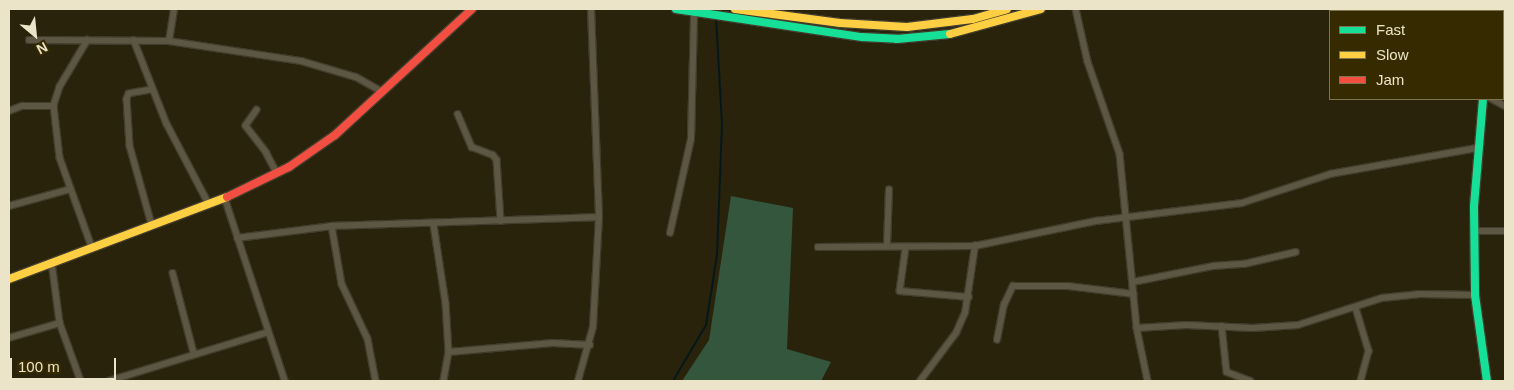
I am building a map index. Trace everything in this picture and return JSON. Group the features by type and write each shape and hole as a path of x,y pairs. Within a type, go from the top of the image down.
{"main road":[{"path":"9,278 226,198 277,173 335,135 472,9"},
{"path":"676,9 862,37 929,38 990,26 1041,9"},
{"path":"735,9 768,10 840,23 907,27 973,19 1007,9"},
{"path":"1483,100 1477,148 1474,231 1475,295 1488,381"}],"street":[{"path":"169,42 174,9"},
{"path":"578,381 590,345 599,217 599,168 591,9"},
{"path":"1076,9 1088,62 1118,145 1128,216 1137,328 1148,381"},
{"path":"670,233 692,138 694,12"},
{"path":"29,40 169,42 301,61 356,77 381,91"},
{"path":"88,40 60,87 54,106 60,158 92,247"},
{"path":"134,40 152,90 208,204"},
{"path":"80,41 81,50"},
{"path":"152,90 129,94 127,99 130,146 152,225"},
{"path":"1494,100 1505,106"},
{"path":"9,110 22,106 54,106"},
{"path":"257,110 246,126 266,152 277,173"},
{"path":"458,114 472,147 493,155 497,160 501,221"},
{"path":"818,247 887,246 906,248 975,246 1029,232 1128,216 1242,203 1330,174 1477,148"},
{"path":"9,206 71,189"},
{"path":"887,246 888,190"},
{"path":"226,198 237,238 285,381"},
{"path":"237,238 332,226 434,225 599,217"},
{"path":"434,225 446,303 449,352 444,381"},
{"path":"332,226 342,284 368,339 376,381"},
{"path":"1474,231 1505,231"},
{"path":"920,381 956,333 969,297 975,246"},
{"path":"906,248 900,291 969,297"},
{"path":"1133,282 1213,266 1244,264 1296,252"},
{"path":"52,262 60,323 81,381"},
{"path":"173,273 194,353"},
{"path":"997,340 1004,305 1013,286 1068,286 1134,294"},
{"path":"1137,328 1298,325 1400,295 1475,295"},
{"path":"1356,308 1369,351 1361,381"},
{"path":"9,338 60,323"},
{"path":"1222,326 1227,372 1250,381"},
{"path":"109,381 194,353 268,332"},
{"path":"449,352 553,343 590,345"}],"green space":[{"path":"731,196 793,208 787,349 831,362 821,381 682,381 709,340"}],"waterway":[{"path":"673,381 706,325 717,255 722,124 716,18"}],"traffic: fast":[{"path":"676,9 862,37 897,39 950,34"},
{"path":"1483,100 1474,207 1475,295 1487,381"}],"traffic: slow":[{"path":"735,9 840,23 907,27 973,19 1007,9"},
{"path":"950,34 1041,9"},
{"path":"9,279 227,197"}],"traffic: jam":[{"path":"227,197 289,167 335,135 472,9"}]}
